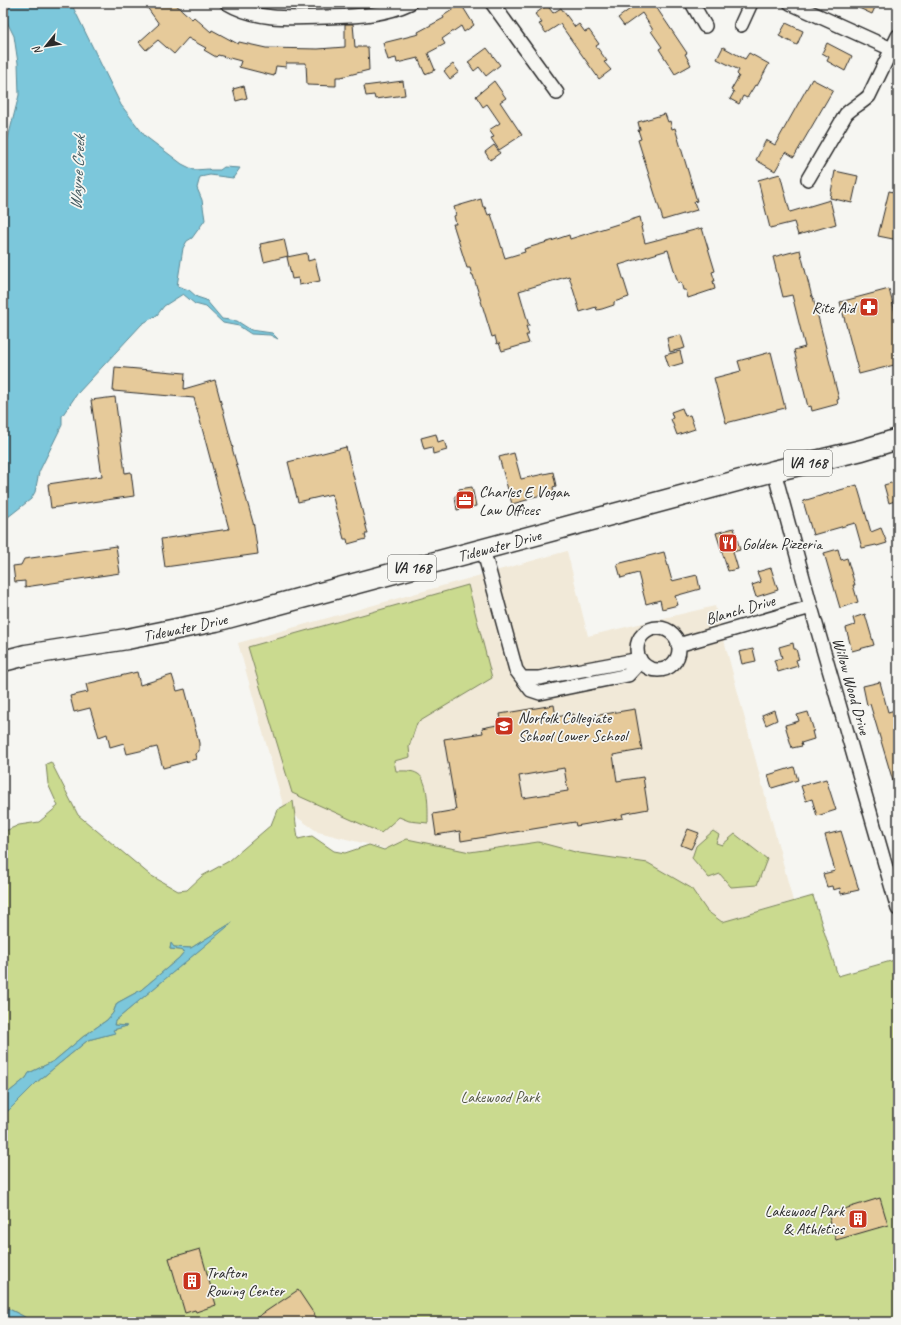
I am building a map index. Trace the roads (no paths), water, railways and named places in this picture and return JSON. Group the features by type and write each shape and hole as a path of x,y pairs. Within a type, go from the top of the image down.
{"highway":[{"name":"Tidewater Drive","path":"3,661 26,655 127,639 216,621 774,471 862,450 898,438"}],"street":[{"path":"230,4 244,11 262,16 282,18 366,15 387,11 410,3"},
{"path":"492,3 557,93"},
{"path":"692,3 706,26"},
{"path":"741,25 751,3"},
{"path":"790,3 895,50"},
{"path":"808,179 846,114 853,107 864,102 869,96 895,50 898,36"},
{"name":"Willow Wood Drive","path":"774,471 811,607 898,909"},
{"path":"483,549 516,670 522,678 539,678 640,660"},
{"name":"Blanch Drive","path":"678,644 811,607"},
{"path":"658,628 671,633 676,638 678,644 679,652 673,664 660,670 654,670 643,665 637,650 638,643 645,633 658,628"}],"water":[{"name":"Wayne Creek","path":"3,3 71,3 121,105 145,136 182,164 194,170 220,170 224,167 240,168 233,178 210,175 200,177 197,188 202,200 205,220 183,248 177,286 189,290 197,297 206,300 222,319 237,321 251,330 272,333 278,339 270,335 251,334 239,326 223,323 206,307 195,304 183,294 164,306 157,315 142,324 77,394 62,416 62,425 39,472 35,492 31,499 3,521 3,148 7,142 19,95 18,63 14,36 3,14"},
{"path":"233,922 115,1021 114,1025 127,1026 113,1030 115,1033 88,1040 37,1082 3,1116 3,1097 26,1078 29,1073 54,1061 84,1036 107,1020 113,1013 117,1003 141,990 179,958 184,952 170,949 171,943 174,947 191,948"},
{"path":"3,1306 23,1316 31,1322 3,1322"}],"place":[{"name":"Rite Aid","path":"869,307"},
{"name":"Charles E Vogan Law Offices","path":"465,500"},
{"name":"Golden Pizzeria","path":"728,543"},
{"name":"Norfolk Collegiate School Lower School","path":"504,726"},
{"name":"Lakewood Park & Athletics","path":"858,1219"},
{"name":"Trafton Rowing Center","path":"192,1281"}],"park label":[{"name":"Lakewood Park","path":"500,1096"}]}
